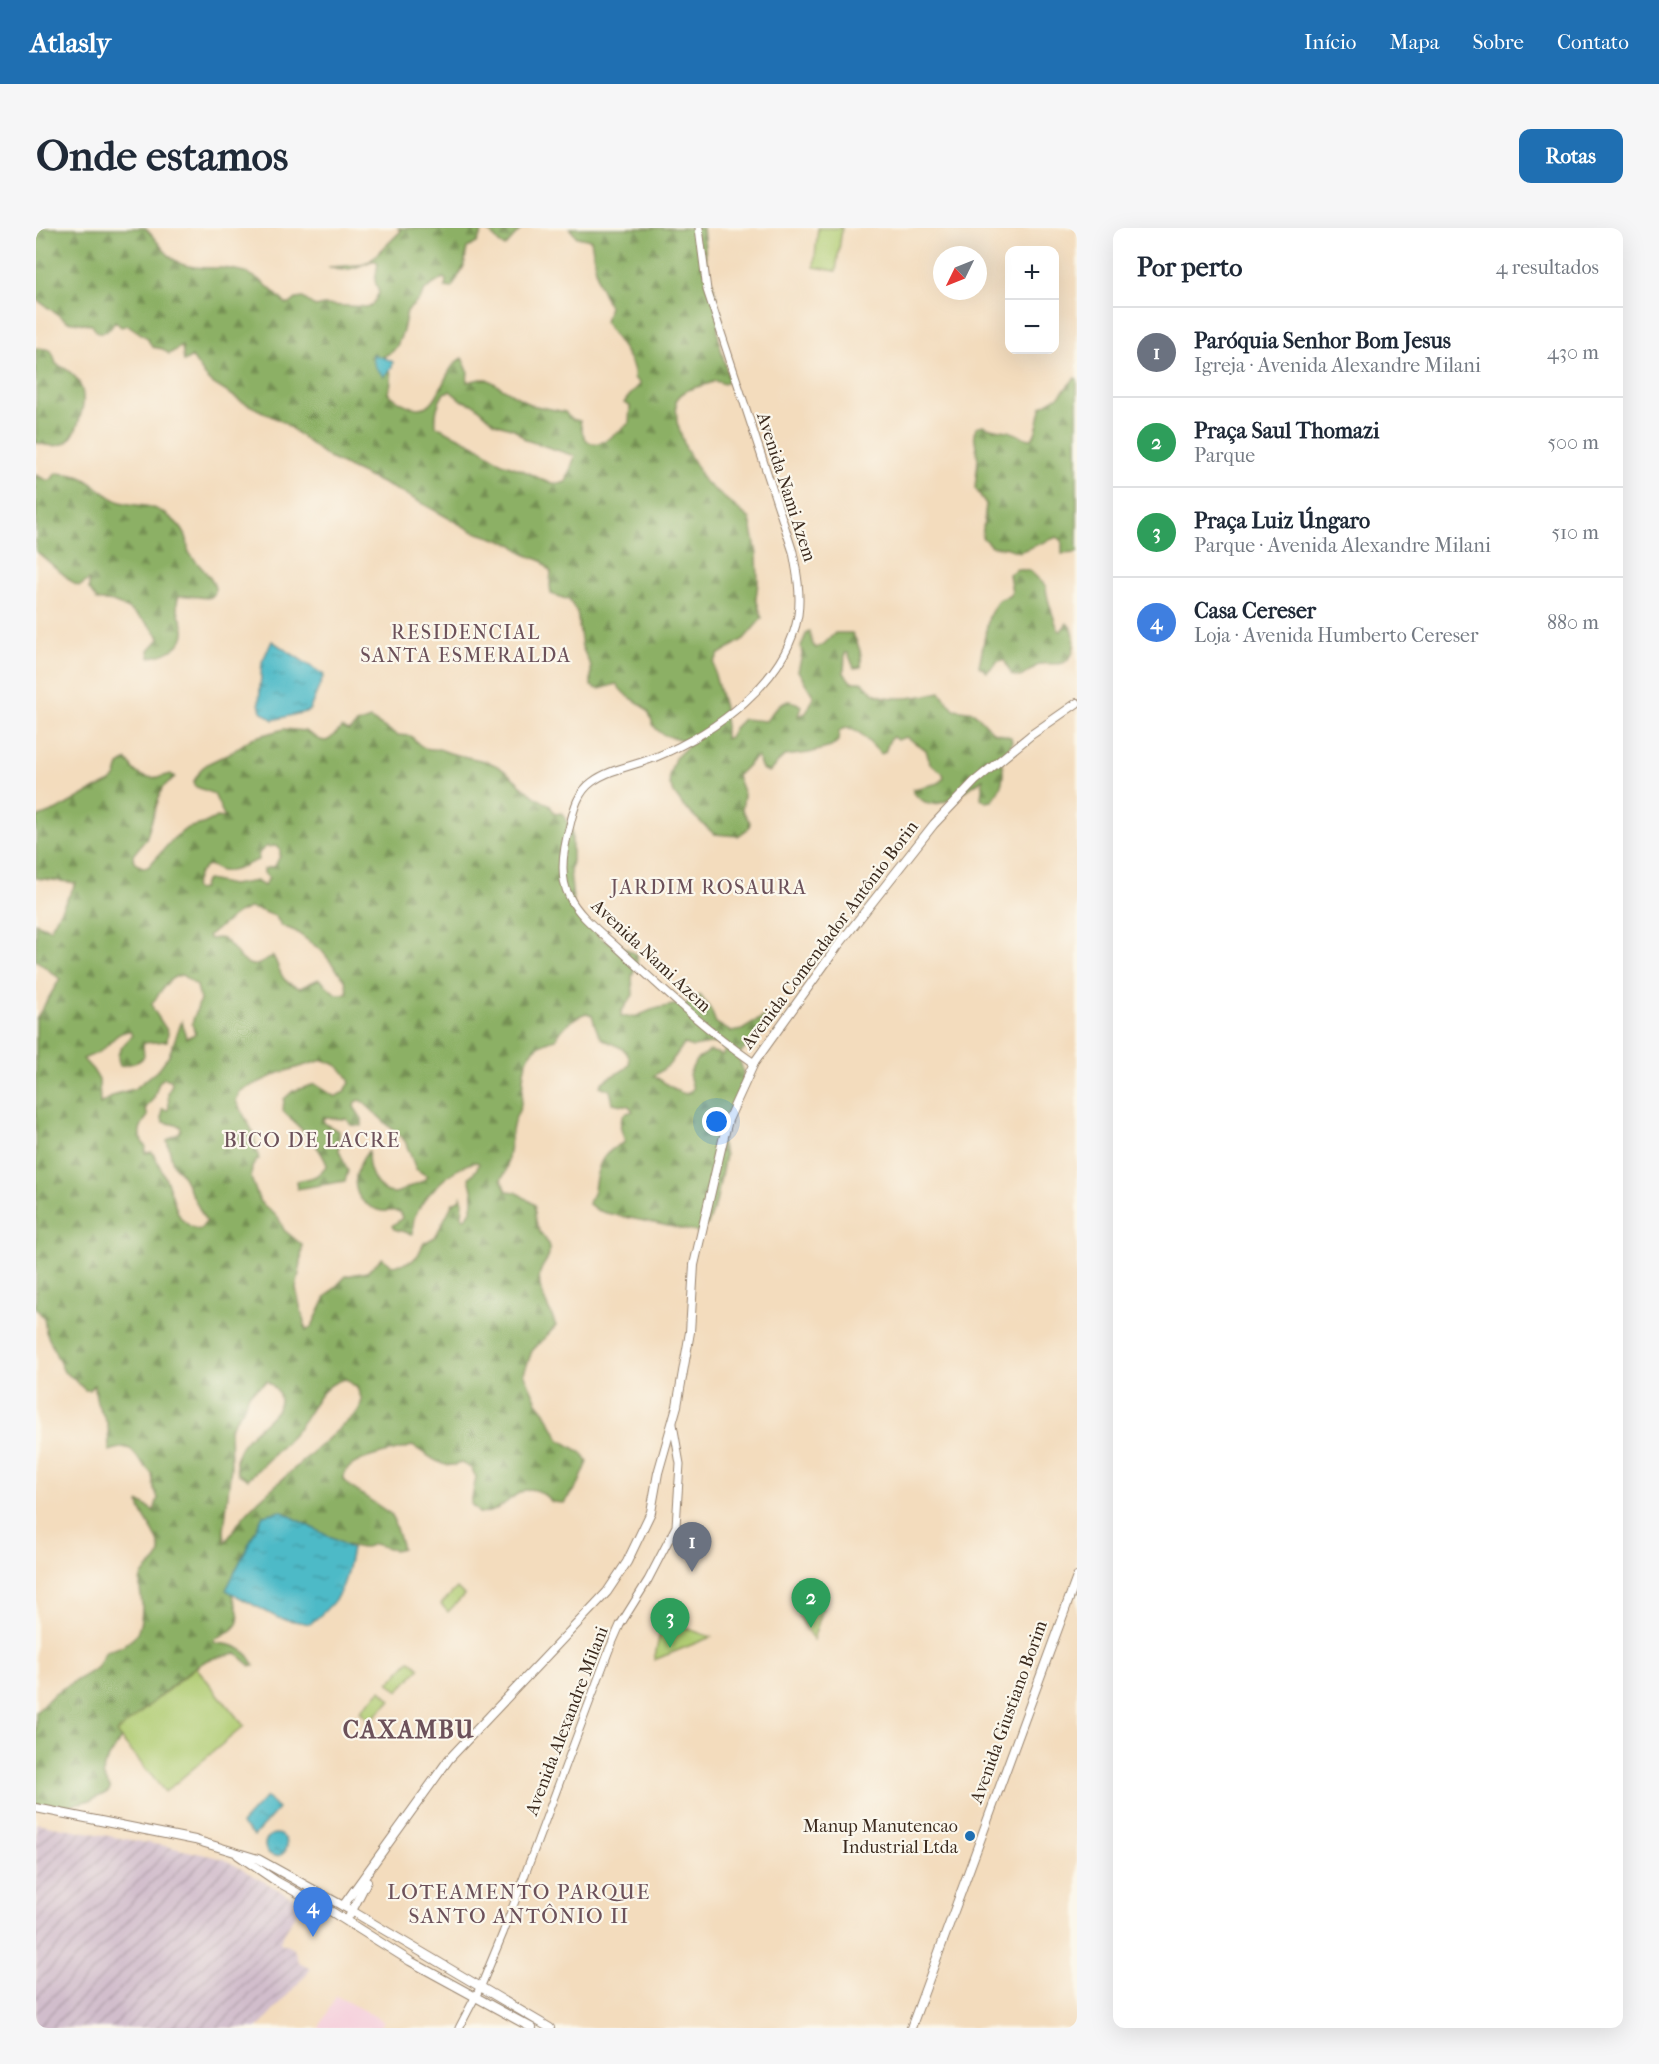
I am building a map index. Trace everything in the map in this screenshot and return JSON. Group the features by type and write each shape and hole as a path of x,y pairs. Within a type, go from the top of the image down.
{"main road":[{"name":"Avenida Comendador Antônio Borin","path":"343,1906 449,1759 607,1592 642,1534 651,1512 658,1473 673,1424 690,1332 694,1265 728,1120 754,1063 837,947 934,824 975,781 1031,735 1077,703"},
{"name":"Avenida Giustiano Borim","path":"911,2028 1077,1577"},
{"path":"36,1808 195,1840 247,1855 271,1865 550,2028"},
{"path":"235,1853 276,1881 347,1921 410,1961 532,2028"},
{"name":"Avenida Comendador Antônio Borin","path":"347,1921 376,1863"}],"street":[{"name":"Avenida Nami Azem","path":"699,228 707,290 793,552 799,584 798,616 789,645 777,668 731,715 655,758 605,774 587,786 575,804 565,849 564,874 568,896 590,922 677,1003 719,1039 754,1063"},
{"name":"Avenida Alexandre Milani","path":"459,2028 476,1997 503,1933 609,1650 620,1625 648,1580 676,1526 680,1464 673,1424"}],"shaded area":[{"path":"36,1823 224,1859 302,1903 279,1942 294,1949 299,1963 311,1969 258,2028 36,2028"},
{"path":"336,1996 384,2021 380,2028 319,2028"}],"green space":[{"path":"38,228 145,228 166,252 181,264 234,269 251,275 265,284 286,304 303,298 316,307 324,305 370,307 379,293 375,281 378,263 376,261 341,270 330,267 358,265 370,261 401,231 398,228 522,228 505,247 488,230 483,230 477,243 467,248 464,266 452,288 445,287 446,280 443,278 426,289 420,299 407,311 397,346 384,356 391,374 388,393 406,405 422,408 435,398 449,371 462,358 468,371 467,382 487,379 531,405 565,412 572,419 580,421 587,440 600,443 629,423 630,406 624,403 640,384 634,378 628,357 605,322 609,306 598,282 591,240 577,237 569,228 703,228 706,259 722,320 722,330 718,324 718,331 728,381 724,384 715,381 693,388 679,396 676,401 677,422 686,449 705,482 750,519 757,554 756,598 762,618 744,639 719,654 714,662 715,675 725,711 725,739 743,719 766,721 780,704 785,702 795,702 801,706 798,716 806,713 814,697 798,671 802,655 801,646 807,632 809,631 816,648 824,644 835,633 852,633 860,649 861,667 854,668 848,653 845,653 844,673 851,682 863,682 878,695 892,698 917,697 940,692 954,709 974,712 993,732 1011,737 1012,743 1001,759 1003,776 998,791 992,801 986,802 981,798 983,779 947,801 932,804 925,802 913,793 913,789 939,783 944,777 942,772 930,764 926,750 906,737 897,740 893,737 885,752 881,754 860,733 847,727 839,731 838,741 831,747 784,756 769,772 762,769 757,756 737,776 744,794 742,810 750,822 749,828 738,836 714,834 684,807 670,785 669,776 675,758 688,746 688,743 664,735 657,730 646,709 627,696 617,684 601,689 591,686 591,667 582,647 577,612 569,600 551,594 551,572 542,561 524,554 512,544 472,531 407,495 329,458 283,422 241,401 212,383 192,357 184,362 182,346 169,354 163,349 152,347 147,338 128,325 121,327 115,321 110,329 100,333 92,325 67,321 36,299","holes":["450,391 461,400 475,405 495,423 514,429 526,440 575,456 566,482 558,484 547,482 502,463 475,445 436,426 437,409 444,393"]},
{"path":"818,228 842,228 836,271 814,267"},
{"path":"36,348 50,350 56,364 73,375 82,389 83,406 77,426 70,439 60,445 45,445 36,442"},
{"path":"1075,378 1077,379 1077,553 1062,554 1062,540 1057,537 1019,552 1005,547 991,546 982,537 986,504 975,488 978,459 974,434 976,427 983,425 1032,439 1042,406 1059,396"},
{"path":"56,473 83,478 118,501 157,509 166,514 183,531 189,552 208,574 215,587 215,593 209,598 179,596 177,609 184,635 173,649 150,657 149,650 159,639 147,623 120,605 97,600 89,589 89,580 80,586 76,585 36,551 36,475 51,480"},
{"path":"1017,569 1030,571 1046,586 1058,630 1061,631 1067,623 1074,637 1074,649 1065,662 1041,664 1020,677 1012,675 1004,660 998,661 987,672 979,666 989,616 998,600 1009,596 1012,592 1009,574"},
{"path":"370,719 397,735 411,736 424,747 440,749 496,765 533,795 549,804 555,814 562,813 572,831 570,871 574,909 602,939 637,955 632,977 633,995 621,1012 621,1017 637,1016 673,1005 684,1005 700,995 711,1010 716,1023 731,1032 742,1030 768,1014 774,1020 772,1025 738,1055 743,1070 743,1083 735,1103 720,1120 722,1128 719,1136 725,1155 716,1203 708,1224 697,1232 606,1213 589,1204 601,1163 607,1153 625,1142 621,1129 624,1114 633,1111 629,1106 613,1103 610,1090 600,1086 608,1078 628,1066 630,1061 623,1049 601,1037 592,1015 586,1013 576,1017 565,1026 556,1039 544,1043 529,1056 524,1073 521,1104 513,1126 505,1174 501,1179 507,1191 516,1192 535,1205 537,1226 548,1245 549,1255 541,1270 539,1280 556,1326 532,1351 524,1373 537,1402 560,1440 582,1453 588,1462 579,1483 564,1503 552,1502 532,1489 523,1491 490,1512 479,1513 471,1504 476,1477 471,1468 461,1463 441,1464 412,1446 372,1456 352,1465 343,1479 348,1485 392,1515 402,1548 395,1550 374,1544 362,1548 330,1545 232,1591 239,1617 238,1622 230,1631 213,1641 244,1651 254,1666 236,1653 207,1660 188,1672 129,1725 104,1766 103,1775 110,1788 109,1791 101,1796 74,1804 36,1806 36,1712 55,1693 97,1668 106,1651 123,1646 134,1637 142,1616 141,1578 156,1561 160,1549 139,1503 154,1511 158,1498 152,1474 130,1449 123,1447 109,1451 108,1425 97,1403 94,1385 90,1390 85,1390 64,1372 46,1332 44,1318 36,1308 36,1019 60,979 36,960 36,923 50,929 76,883 36,878 36,818 57,810 111,782 116,776 119,765 127,760 137,773 146,777 171,774 175,777 162,788 146,839 133,855 138,864 148,867 174,838 187,828 217,817 225,818 214,794 194,786 194,781 202,768 209,763 232,752 252,738 284,729 305,731 326,741 342,728 349,731 357,724","holes":["276,846 280,849 280,856 275,866 264,869 264,873 269,878 264,886 256,881 232,885 208,880 205,881 202,889 197,890 194,887 199,873 208,865 221,871 236,869 258,860 259,853 265,847","249,908 275,916 282,926 295,931 322,951 345,980 348,994 336,994 319,979 300,988 284,979 273,956 256,965 251,965 246,963 223,939 210,939 208,936 238,913","182,975 197,986 200,1000 192,1023 195,1034 186,1038 182,1021 169,1055 158,1070 134,1089 119,1093 100,1104 99,1080 83,1059 100,1051 118,1035 125,1032 130,1031 132,1036 119,1053 120,1066 142,1059 144,1043 167,1041 168,1032 153,1009 152,1003 172,979","716,1043 725,1049 723,1055 710,1051 696,1060 689,1074 693,1089 686,1094 654,1076 669,1065 684,1044 693,1047","323,1060 332,1063 340,1068 348,1078 350,1083 344,1092 335,1097 315,1084 293,1091 284,1099 283,1111 314,1143 327,1165 316,1176 296,1181 297,1189 345,1181 348,1171 339,1151 339,1131 325,1124 322,1118 347,1119 351,1125 362,1126 362,1119 354,1107 355,1102 361,1100 405,1141 416,1169 427,1176 400,1192 386,1191 376,1182 370,1170 369,1150 356,1177 358,1194 363,1201 382,1211 400,1212 402,1218 392,1226 394,1229 412,1234 415,1216 433,1190 459,1169 477,1162 479,1164 469,1178 473,1194 473,1204 469,1214 465,1218 462,1217 461,1196 453,1203 435,1237 424,1243 412,1261 393,1266 382,1258 367,1272 346,1276 326,1297 312,1326 306,1331 296,1289 302,1245 284,1230 278,1217 260,1202 251,1178 252,1167 259,1160 253,1132 236,1101 240,1091 279,1073","164,1078 171,1080 172,1084 168,1093 169,1108 162,1109 162,1119 164,1122 180,1126 179,1133 167,1140 173,1164 181,1173 206,1222 200,1230 181,1219 157,1160 152,1152 145,1153 146,1147 141,1139 140,1131 148,1116 145,1109 154,1098 159,1082","346,1379 357,1388 362,1400 359,1411 259,1500 242,1518 225,1543 224,1531 231,1466 230,1428 244,1407 249,1394 267,1381 278,1393 279,1404 274,1414 242,1445 236,1458 238,1474 248,1479 299,1428 315,1402 328,1387"]},
{"path":"457,1588 464,1595 448,1612 441,1604"},
{"path":"823,1608 813,1640 799,1616"},
{"path":"663,1620 711,1637 654,1660"},
{"path":"410,1660 420,1668 398,1691 389,1683"},
{"path":"196,1667 244,1726 165,1792 116,1733"},
{"path":"381,1690 391,1700 370,1721 360,1711"}],"water":[{"path":"373,354 393,362 392,367 384,376 373,361"},
{"path":"272,641 324,675 309,711 273,720 261,711 259,703 262,662"},
{"path":"281,1511 352,1549 347,1574 340,1592 329,1607 310,1624 278,1618 226,1590 263,1515"},
{"path":"266,1797 278,1809 254,1836 241,1824"},
{"path":"276,1834 284,1837 287,1845 284,1853 276,1856 268,1853 265,1845 268,1837"}],"place":[{"name":"Paróquia Senhor Bom Jesus","path":"692,1572"},
{"name":"Praça Saul Thomazi","path":"811,1628"},
{"name":"Praça Luiz Úngaro","path":"670,1648"},
{"name":"Manup Manutencao Industrial Ltda","path":"970,1836"},
{"name":"Casa Cereser","path":"313,1937"}],"district":[{"name":"RESIDENCIAL SANTA ESMERALDA","path":"466,644"},
{"name":"JARDIM ROSAURA","path":"709,887"},
{"name":"BICO DE LACRE","path":"312,1140"},
{"name":"CAXAMBU","path":"409,1730"},
{"name":"LOTEAMENTO PARQUE SANTO ANTÔNIO II","path":"519,1904"}]}
